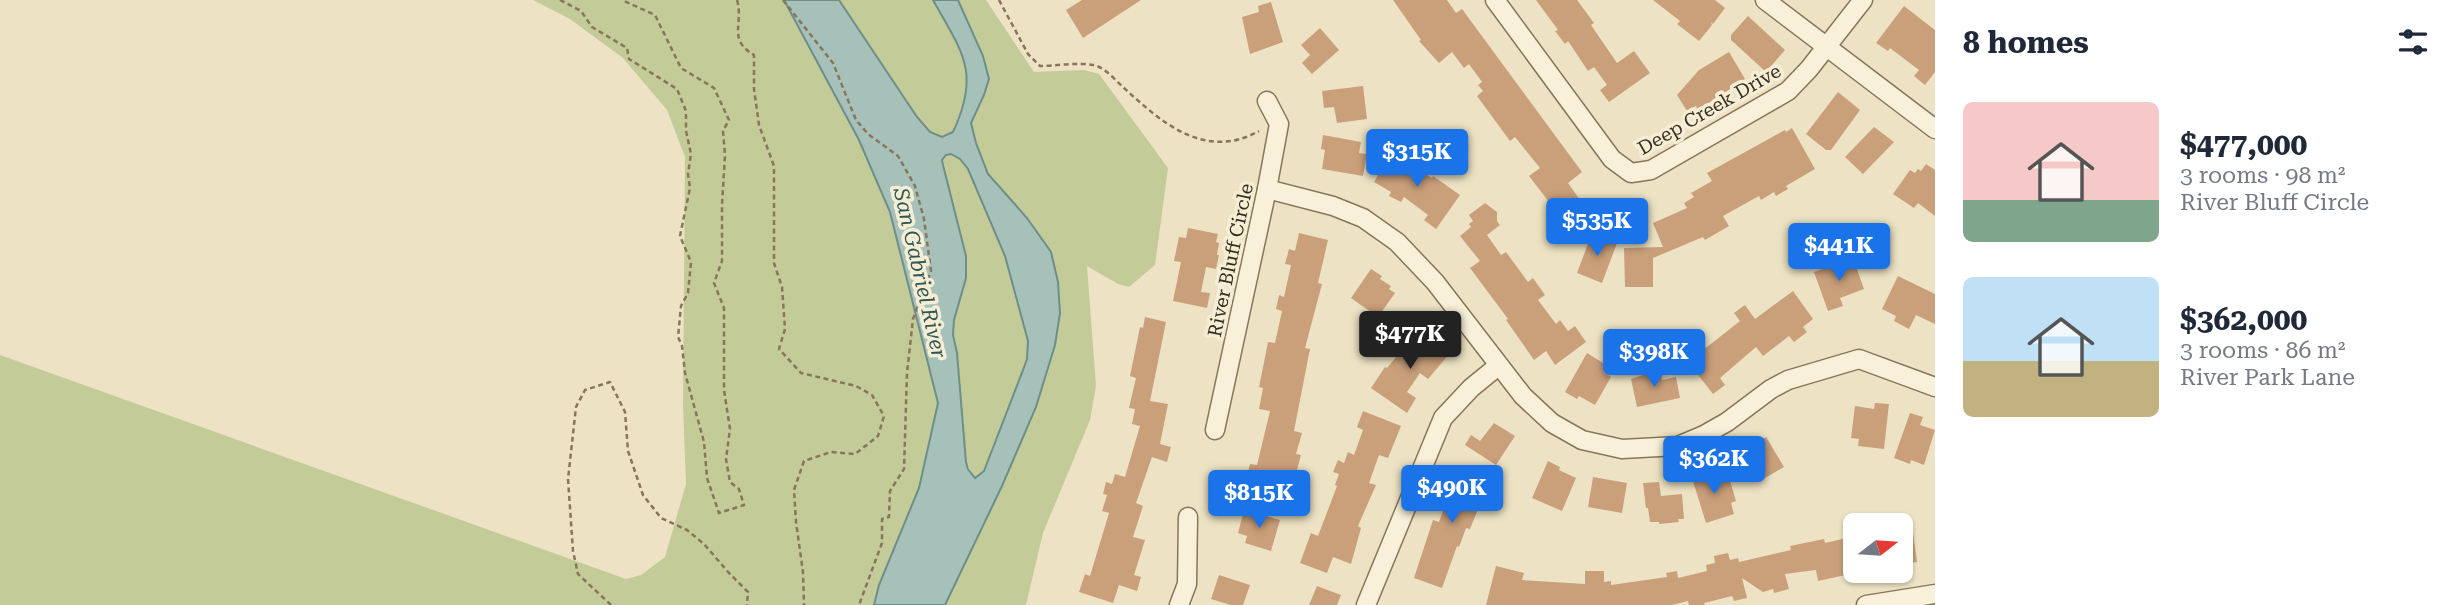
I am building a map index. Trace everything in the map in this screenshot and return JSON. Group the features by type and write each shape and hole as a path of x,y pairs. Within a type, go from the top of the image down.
{"street":[{"name":"Deep Creek Drive","path":"1495,0 1612,159 1631,173 1651,170 1788,91 1805,74 1863,0"},
{"path":"1765,0 1935,129"},
{"name":"River Bluff Circle","path":"1215,430 1279,124 1267,101"},
{"path":"1267,189 1333,206 1363,218 1397,242 1435,282 1523,396 1552,423 1582,440 1622,449 1678,446 1727,422 1771,389 1788,380 1859,359 1935,387"},
{"path":"1373,603 1443,418 1471,388 1498,366"},
{"path":"1179,605 1187,584 1188,517"},
{"path":"1866,605 1935,594"}],"path":[{"path":"560,0 581,11 592,27 627,48 629,59 677,89 686,111 686,131 691,154 688,174 690,188 680,236 691,262 688,293 681,306 678,337 704,442 706,478 719,513 744,505 739,489 730,482 726,459 730,429 724,390 724,308 714,283 722,261 725,155 723,131 729,120 714,88 681,68 655,15 622,0"},
{"path":"737,0 741,13 736,32 743,49 754,55 754,89 759,125 774,166 774,263 782,287 785,330 779,349 801,373 856,386 872,395 884,416 878,436 855,453 831,452 804,461 794,490 804,605"},
{"path":"783,0 833,63 856,120 868,134 898,156 915,186 924,219 931,271 913,319 906,373 904,469 890,491 889,517 882,519 882,543 859,605"},
{"path":"999,0 1028,54 1040,66 1094,65 1178,130 1208,143 1234,141 1259,131"},
{"path":"611,605 579,574 573,551 568,479 576,407 585,390 610,382 625,412 628,452 643,495 661,518 687,530 705,544 748,592 747,605"}],"green space":[{"path":"533,0 784,0 794,17 859,140 890,212 938,403 919,488 879,585 874,605 0,605 0,355 626,579 641,575 665,557 686,484 683,406 685,157 667,110 623,58 570,19"},
{"path":"839,0 933,0 959,49 967,78 966,93 953,132 942,137 930,132 917,117"},
{"path":"958,0 986,0 1034,72 1084,70 1099,74 1168,168 1155,265 1129,287 1118,284 1087,266 1096,386 1090,420 1043,533 1026,605 945,605 1036,407 1060,313 1058,282 1051,252 1027,218 988,174 976,143 971,123 984,95 983,56"},
{"path":"952,154 968,169 1005,256 1028,341 1027,359 984,471 975,478 966,462 957,353 953,335 954,320 966,278 942,160 946,155"}],"water":[{"name":"San Gabriel River","path":"784,0 839,0 917,117 930,132 942,137 953,132 966,93 967,78 959,49 933,0 958,0 983,56 989,79 971,123 976,143 988,174 1027,218 1051,252 1058,282 1060,313 1055,345 1036,407 945,605 874,605 879,585 919,488 938,403 890,212 859,140","holes":["951,154 960,159 968,169 1005,256 1028,341 1027,359 984,471 975,478 966,462 957,353 953,335 954,320 966,278 966,256 942,160"]}],"building":[{"path":"1082,0 1141,0 1083,38 1066,10"},
{"path":"1393,0 1447,0 1456,13 1462,9 1582,172 1568,183 1585,207 1578,212 1586,223 1563,240 1547,218 1556,211 1529,176 1540,168 1515,137 1510,141 1477,96 1483,91 1478,85 1482,82 1469,64 1464,68 1452,52 1439,63 1419,41 1421,40"},
{"path":"1536,0 1577,0 1617,63 1634,51 1650,73 1609,102 1600,90 1607,85 1594,67 1588,71 1568,41 1565,44"},
{"path":"1653,0 1715,0 1725,8 1713,24 1711,22 1712,25 1699,41 1677,24 1680,21"},
{"path":"1271,2 1283,42 1250,54 1242,17 1259,12 1258,6"},
{"path":"1904,6 1935,30 1935,72 1925,85 1914,76 1919,70 1890,48 1888,51 1876,43"},
{"path":"1748,16 1785,50 1766,72 1731,40 1731,35"},
{"path":"1320,28 1339,50 1312,74 1302,63 1310,55 1301,45"},
{"path":"1729,52 1745,79 1698,110 1696,106 1687,111 1677,95 1699,70"},
{"path":"1363,86 1367,119 1337,123 1334,107 1324,108 1322,91"},
{"path":"1838,92 1860,110 1831,150 1826,150 1806,134"},
{"path":"1874,127 1894,142 1863,174 1845,157"},
{"path":"1792,128 1815,169 1786,186 1788,189 1776,196 1774,192 1761,200 1759,196 1723,216 1729,226 1705,240 1703,237 1653,258 1653,287 1625,287 1624,248 1663,247 1653,223 1687,208 1684,203 1694,197 1691,193 1712,181 1707,173"},
{"path":"1323,135 1361,142 1359,153 1367,154 1363,176 1322,169 1325,150 1321,149"},
{"path":"1391,154 1432,178 1433,176 1460,195 1436,229 1424,220 1428,215 1404,197 1401,202 1389,196 1391,192 1374,182"},
{"path":"1926,164 1935,170 1935,216 1918,203 1914,208 1893,194 1910,170 1915,173 1918,169 1921,171"},
{"path":"1485,203 1497,212 1500,225 1487,235 1501,255 1506,252 1528,282 1533,278 1545,295 1538,300 1556,324 1560,320 1568,331 1575,326 1586,342 1555,365 1546,351 1534,360 1470,268 1480,261 1460,236 1471,227 1469,224 1473,221 1469,215"},
{"path":"1188,228 1218,234 1216,242 1219,243 1219,255 1216,269 1206,267 1201,292 1210,293 1207,308 1173,301 1181,262 1174,261 1179,237 1186,238"},
{"path":"1299,233 1328,240 1318,283 1322,284 1305,348 1310,349 1294,431 1302,433 1296,454 1301,455 1289,499 1244,487 1250,464 1257,465 1270,411 1259,409 1263,388 1259,387 1268,342 1275,343 1282,311 1276,309 1279,295 1284,297 1291,265 1285,264 1289,249 1295,251"},
{"path":"1592,233 1617,243 1602,283 1577,273"},
{"path":"1853,258 1864,289 1840,298 1843,306 1828,311 1814,272"},
{"path":"1371,269 1382,276 1380,279 1391,286 1389,289 1395,293 1378,317 1351,298"},
{"path":"1898,276 1935,294 1935,324 1916,315 1909,329 1894,321 1896,316 1882,309"},
{"path":"1793,291 1813,319 1803,327 1807,332 1794,342 1789,336 1763,356 1756,347 1720,378 1725,385 1713,394 1688,362 1740,321 1734,313 1745,305 1755,319"},
{"path":"1145,317 1166,322 1150,401 1168,404 1160,444 1171,447 1167,462 1152,457 1136,503 1143,506 1133,537 1145,540 1134,575 1141,577 1137,591 1119,585 1113,603 1079,592 1085,574 1090,576 1109,513 1102,511 1107,495 1103,494 1106,482 1112,484 1115,474 1125,477 1140,426 1132,424 1135,409 1129,408 1136,378 1130,376 1140,327 1143,328"},
{"path":"1425,332 1450,353 1428,379 1420,373 1407,392 1416,398 1407,413 1371,388 1385,367 1387,368 1406,345 1411,349"},
{"path":"1587,353 1608,366 1604,372 1611,377 1595,405 1565,392"},
{"path":"1652,372 1653,376 1661,374 1662,380 1676,377 1680,398 1637,407 1631,379"},
{"path":"1875,403 1889,404 1884,449 1858,446 1859,439 1851,438 1855,406 1874,409"},
{"path":"1363,411 1401,426 1388,458 1379,455 1369,483 1376,485 1358,526 1361,528 1351,564 1333,557 1327,573 1300,563 1311,533 1318,536 1337,486 1335,485 1339,474 1333,472 1338,460 1344,463 1348,452 1354,455 1363,430 1357,427"},
{"path":"1910,413 1923,417 1920,425 1935,430 1924,465 1911,460 1910,464 1894,458"},
{"path":"1494,423 1515,436 1496,465 1465,445 1471,435 1480,441"},
{"path":"1766,437 1784,467 1758,482 1743,456 1743,451"},
{"path":"1548,461 1576,478 1562,511 1532,498"},
{"path":"1459,465 1491,477 1470,529 1466,528 1459,547 1457,546 1442,588 1414,578 1433,520 1439,522 1450,492 1444,490 1449,478 1454,480"},
{"path":"1706,470 1709,480 1728,474 1736,501 1731,503 1734,514 1706,523 1691,475"},
{"path":"1593,477 1627,483 1622,513 1588,507"},
{"path":"1659,482 1661,496 1682,494 1684,519 1678,519 1679,522 1650,522 1643,483"},
{"path":"1244,510 1280,520 1271,551 1245,543 1247,536 1238,533"},
{"path":"1913,533 1917,562 1913,562"},
{"path":"1824,539 1825,543 1843,539 1843,576 1818,581 1816,570 1785,574 1789,589 1774,593 1773,589 1763,592 1742,578 1747,598 1734,601 1732,596 1704,603 1705,605 1689,605 1688,601 1672,605 1486,605 1496,566 1524,573 1522,580 1585,584 1585,571 1604,571 1604,582 1611,581 1611,585 1667,577 1666,573 1677,571 1678,578 1707,571 1706,565 1715,563 1714,556 1728,553 1730,560 1738,558 1739,562 1791,550 1790,546"},
{"path":"1219,575 1250,585 1243,605 1231,605 1211,599"},
{"path":"1317,586 1341,595 1337,605 1309,605"}]}
